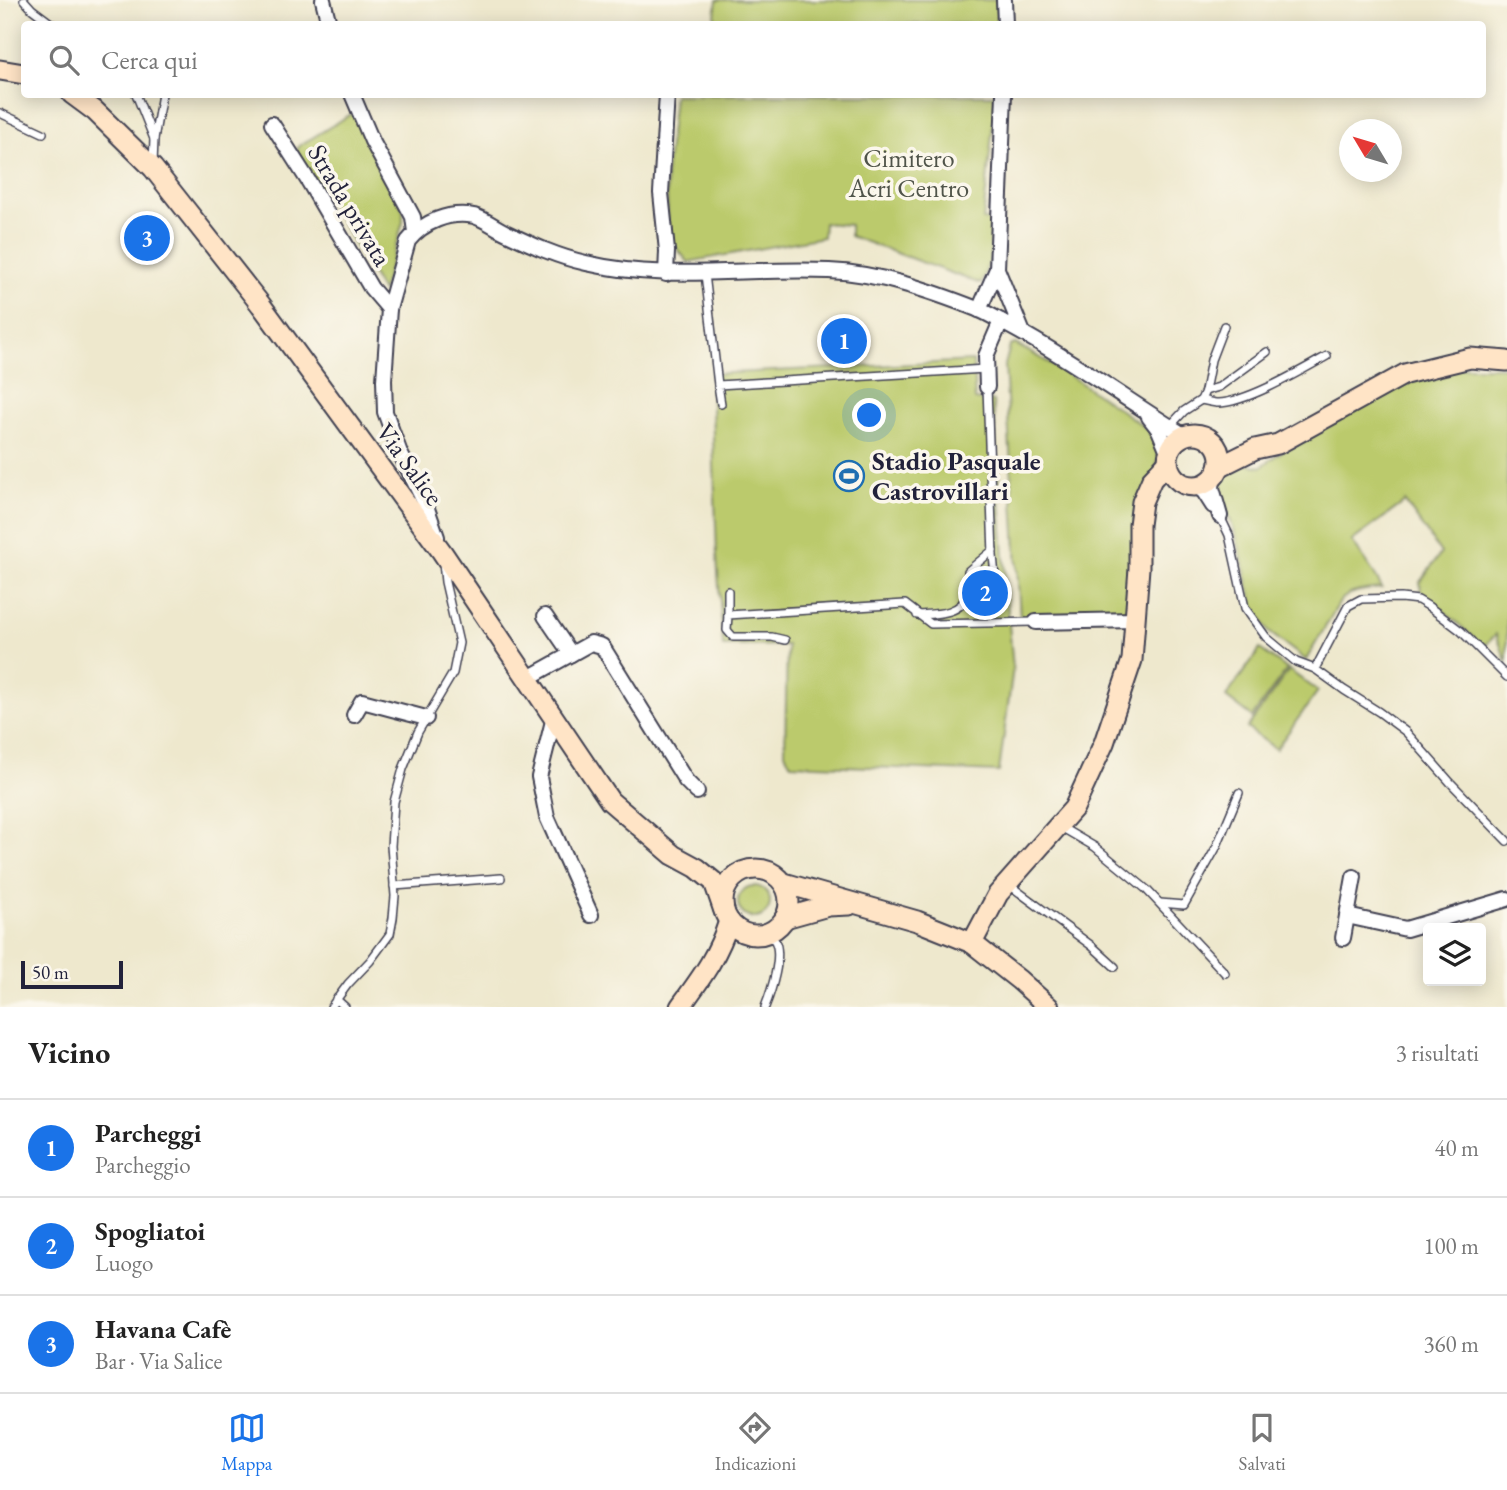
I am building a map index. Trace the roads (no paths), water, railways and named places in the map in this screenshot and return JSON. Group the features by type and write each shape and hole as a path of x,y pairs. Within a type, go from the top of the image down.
{"main road":[{"path":"0,70 21,71"},
{"name":"Via Salice","path":"78,98 96,111 153,168 261,305 442,552 610,801 673,855 697,868"},
{"path":"1171,464 1181,482 1188,485 1209,477 1255,449 1278,444 1405,374 1470,358 1507,361"},
{"path":"972,943 998,894 1074,808 1104,743 1132,660 1142,502 1158,486 1171,464 1172,446 1178,440 1178,431 1228,445 1255,449"},
{"path":"1209,477 1219,452 1211,440"},
{"path":"697,868 735,876"},
{"path":"697,868 714,882 726,916 736,929 746,934 761,934"},
{"path":"680,1007 709,968 723,941 726,916 723,901 729,883 735,876 752,869 761,869 778,876 788,891 785,918 777,928 736,946 709,968"},
{"path":"784,883 917,921 972,943 1049,1007"},
{"path":"785,918 828,906 859,904"}],"street":[{"path":"323,0 328,21"},
{"path":"1004,0 1005,21"},
{"path":"354,98 372,141 413,217 415,232"},
{"path":"666,274 667,251 660,193 667,98"},
{"path":"979,310 997,269 1004,98"},
{"name":"Strada privata","path":"272,124 371,288 389,309"},
{"path":"442,552 425,503 400,453 385,412 384,380 389,309 408,241 415,232 446,215 474,216 549,252 586,263 621,269 666,274 831,271 883,278 979,310 1001,321 1078,366 1178,431"},
{"path":"997,269 1023,333"},
{"path":"987,387 986,356 1001,321"},
{"path":"1147,413 1158,430 1171,464"},
{"path":"1209,477 1204,492 1220,516"},
{"path":"545,616 570,654"},
{"path":"1037,622 1135,620"},
{"path":"528,678 591,643 602,646 686,781 698,792"},
{"path":"354,715 362,701 426,718"},
{"path":"554,717 539,777 547,817 591,915"},
{"path":"1343,938 1354,877"},
{"path":"1347,916 1406,929 1507,898"}],"lane":[{"path":"24,0 48,21"},
{"path":"138,98 154,139"},
{"path":"153,168 154,139 161,98"},
{"path":"0,113 43,132"},
{"path":"705,274 721,404"},
{"path":"1178,431 1184,411 1201,400 1205,391 1211,360 1224,326"},
{"path":"1205,391 1219,387 1267,352"},
{"path":"1201,400 1220,403 1246,396 1294,375 1327,356"},
{"path":"718,385 986,369"},
{"path":"987,387 993,550 998,608"},
{"path":"1220,516 1229,535 1245,608 1266,637 1296,662 1315,669 1406,732 1507,841"},
{"path":"918,615 945,613 963,603 967,594 968,571 993,550"},
{"path":"331,1007 390,934 394,886 391,846 394,802 403,769 418,732 453,673 459,643 445,582 442,552"},
{"path":"728,591 727,629 733,637 772,637 785,640"},
{"path":"1315,669 1348,606 1360,599 1401,598 1419,600 1428,606 1461,631 1507,677"},
{"path":"728,615 905,604 931,624 1037,622"},
{"path":"1159,903 1184,905 1216,848 1239,793"},
{"path":"1059,826 1095,847 1146,890 1225,973"},
{"path":"394,886 501,878"},
{"path":"1008,883 1092,946 1115,967"},
{"path":"761,934 775,941 777,954 765,1007"},
{"path":"337,999 345,1007"}],"place":[{"name":"Havana Cafè","path":"147,238"},
{"name":"Parcheggi","path":"844,341"},
{"name":"Stadio Pasquale Castrovillari","path":"849,476"},
{"name":"Spogliatoi","path":"985,593"}],"park label":[{"name":"Cimitero Acri Centro","path":"909,173"}]}
